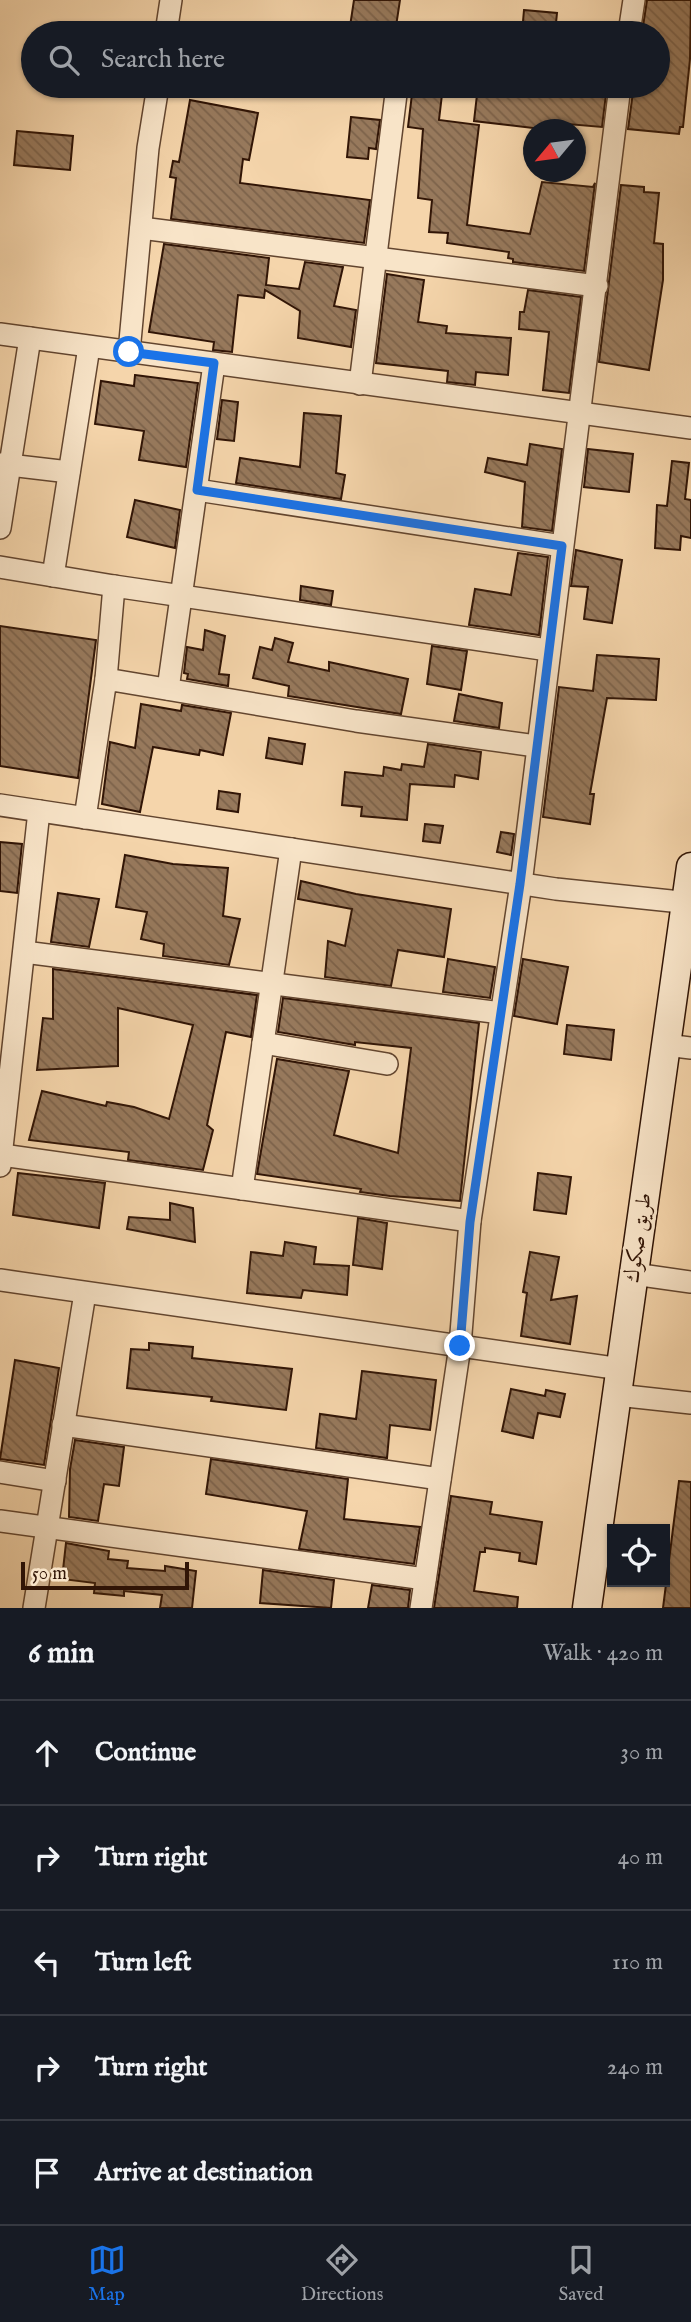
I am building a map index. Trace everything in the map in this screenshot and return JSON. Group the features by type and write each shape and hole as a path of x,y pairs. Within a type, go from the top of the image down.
{"street":[{"path":"170,21 171,0"},
{"path":"631,21 634,0"},
{"path":"129,352 157,98"},
{"path":"360,384 396,98"},
{"path":"421,1608 460,1346 470,1222 520,884 619,98"},
{"path":"141,228 597,286"},
{"path":"0,334 691,428"},
{"path":"0,528 5,464 30,338"},
{"path":"53,576 89,346"},
{"path":"168,689 214,363"},
{"path":"5,464 69,472"},
{"path":"197,490 562,546"},
{"path":"0,567 181,597 313,613 548,650"},
{"path":"85,818 106,679 114,586"},
{"path":"106,679 356,721 536,746"},
{"path":"0,804 520,884 689,903"},
{"path":"39,811 1,1160 242,1189 470,1222"},
{"path":"242,1189 291,849"},
{"name":"طريق صكوك","path":"587,1608 634,1274 679,1046 691,867"},
{"path":"24,952 501,1013"},
{"path":"263,1043 387,1064"},
{"path":"634,1274 691,1282"},
{"path":"0,1280 460,1346 619,1382 691,1403"},
{"path":"34,1608 85,1293"},
{"path":"63,1425 440,1479"},
{"path":"1,1475 55,1481"},
{"path":"0,1521 425,1579"}],"building":[{"path":"354,0 400,0 397,21 351,21"},
{"path":"647,0 691,0 690,59 683,127 680,127 679,134 628,129 632,98 670,98 670,21 644,21"},
{"path":"524,10 557,13 556,21 523,21"},
{"path":"412,98 442,98 439,120 479,125 467,225 530,234 542,182 593,187 595,183 584,271 513,262 513,259 508,258 509,252 447,243 448,233 429,232 432,200 418,198 423,129 408,127"},
{"path":"477,98 606,98 602,127 586,126 586,119 523,119 523,127 474,121"},
{"path":"190,100 258,113 249,160 243,159 240,183 370,200 364,243 171,219 176,178 170,177 173,161 179,162"},
{"path":"351,117 380,120 376,149 369,148 368,159 347,157"},
{"path":"17,131 73,136 70,170 14,165"},
{"path":"621,185 644,187 644,192 659,193 654,243 663,244 663,280 649,370 599,362"},
{"path":"164,244 269,258 266,285 299,289 305,262 343,267 334,306 356,310 351,347 298,338 300,311 265,290 264,298 238,295 232,352 213,350 214,342 149,332"},
{"path":"387,274 424,280 418,322 447,326 446,333 511,338 508,375 476,372 475,385 447,382 448,371 376,363"},
{"path":"528,290 581,297 569,393 543,390 549,332 519,329 520,312 524,312"},
{"path":"135,375 198,383 186,467 139,460 144,431 95,424 101,381 134,386"},
{"path":"222,400 238,402 234,441 217,439"},
{"path":"304,413 341,416 336,473 345,475 341,499 236,483 240,458 300,467"},
{"path":"530,444 562,449 552,531 522,527 525,482 485,472 488,458 527,465"},
{"path":"588,449 633,454 629,492 584,487"},
{"path":"672,461 689,463 685,499 691,500 691,538 681,536 680,550 655,548 657,505 667,506"},
{"path":"135,500 180,510 175,548 127,537"},
{"path":"576,550 622,560 612,623 584,619 588,587 571,586"},
{"path":"518,553 548,557 539,635 469,625 475,589 511,595"},
{"path":"301,586 333,591 331,605 300,600"},
{"path":"0,626 96,640 78,778 0,766"},
{"path":"205,630 225,636 219,674 229,675 228,686 187,679 188,674 184,673 187,647 203,650"},
{"path":"275,638 293,643 288,662 329,671 329,662 408,679 401,714 288,696 289,686 253,678 260,647 272,650"},
{"path":"432,646 467,651 461,690 427,684"},
{"path":"597,655 659,659 656,700 607,698 590,794 594,794 590,824 543,817 559,687 593,691"},
{"path":"459,694 502,703 499,728 454,721"},
{"path":"141,704 181,711 182,705 231,713 223,755 200,750 199,755 153,747 140,812 102,804 110,742 135,748"},
{"path":"269,738 305,744 302,764 266,758"},
{"path":"428,744 481,752 478,779 455,775 454,787 410,784 407,820 361,816 362,807 342,805 345,772 383,776 384,767 401,770 402,764 424,767"},
{"path":"219,791 240,794 238,812 217,809"},
{"path":"425,824 443,826 440,843 423,841"},
{"path":"501,832 514,834 511,855 497,852"},
{"path":"0,842 22,844 17,893 0,891"},
{"path":"125,855 173,864 228,868 223,916 240,919 229,965 163,956 164,944 141,939 147,912 116,907"},
{"path":"301,881 356,894 451,909 444,957 398,950 391,986 325,977 328,941 345,946 352,909 298,899"},
{"path":"58,893 99,899 89,947 51,942"},
{"path":"448,959 495,967 490,998 443,992"},
{"path":"523,959 568,967 557,1024 514,1016"},
{"path":"53,969 257,995 251,1037 226,1032 207,1125 213,1130 203,1170 128,1160 129,1152 29,1140 42,1091 106,1106 107,1102 134,1107 169,1119 193,1025 118,1008 118,1066 37,1070 43,1018 53,1019"},
{"path":"283,998 479,1023 460,1201 390,1196 360,1192 361,1189 257,1174 277,1059 349,1071 334,1135 398,1153 411,1048 355,1042 355,1045 278,1032"},
{"path":"567,1025 614,1030 611,1060 564,1054"},
{"path":"18,1173 105,1183 99,1228 13,1215"},
{"path":"538,1173 571,1177 566,1214 534,1210"},
{"path":"170,1203 193,1208 195,1242 127,1229 129,1217 170,1220"},
{"path":"358,1218 387,1223 382,1269 353,1265"},
{"path":"285,1242 316,1247 314,1264 349,1266 347,1295 303,1290 301,1298 247,1293 251,1252 283,1256"},
{"path":"530,1252 559,1257 551,1300 577,1296 570,1344 521,1336 527,1293 523,1292"},
{"path":"149,1343 193,1347 192,1358 292,1369 286,1410 211,1401 212,1397 127,1388 131,1349 149,1350"},
{"path":"15,1360 59,1368 44,1465 0,1459"},
{"path":"362,1371 436,1380 430,1430 390,1425 387,1458 316,1448 320,1414 356,1419"},
{"path":"511,1389 545,1396 546,1390 565,1394 560,1417 538,1413 533,1438 502,1431"},
{"path":"75,1440 124,1447 119,1486 104,1484 98,1521 69,1517 70,1469"},
{"path":"211,1459 348,1479 344,1519 420,1527 414,1564 299,1549 307,1511 206,1494"},
{"path":"679,1481 691,1482 691,1608 663,1608 666,1587 670,1587 670,1552"},
{"path":"451,1496 492,1502 490,1514 542,1522 536,1564 519,1561 520,1553 485,1548 485,1552 480,1552 474,1591 518,1597 517,1608 434,1608"},
{"path":"66,1543 109,1551 108,1559 128,1561 127,1568 165,1571 165,1566 196,1571 192,1608 160,1608 162,1595 124,1591 124,1596 94,1593 95,1583 62,1579"},
{"path":"263,1570 334,1580 331,1608 260,1603"},
{"path":"372,1585 410,1590 408,1608 368,1608"}],"route":[{"path":"129,352 214,363 197,490 562,546 520,884 470,1222 460,1346"}]}
